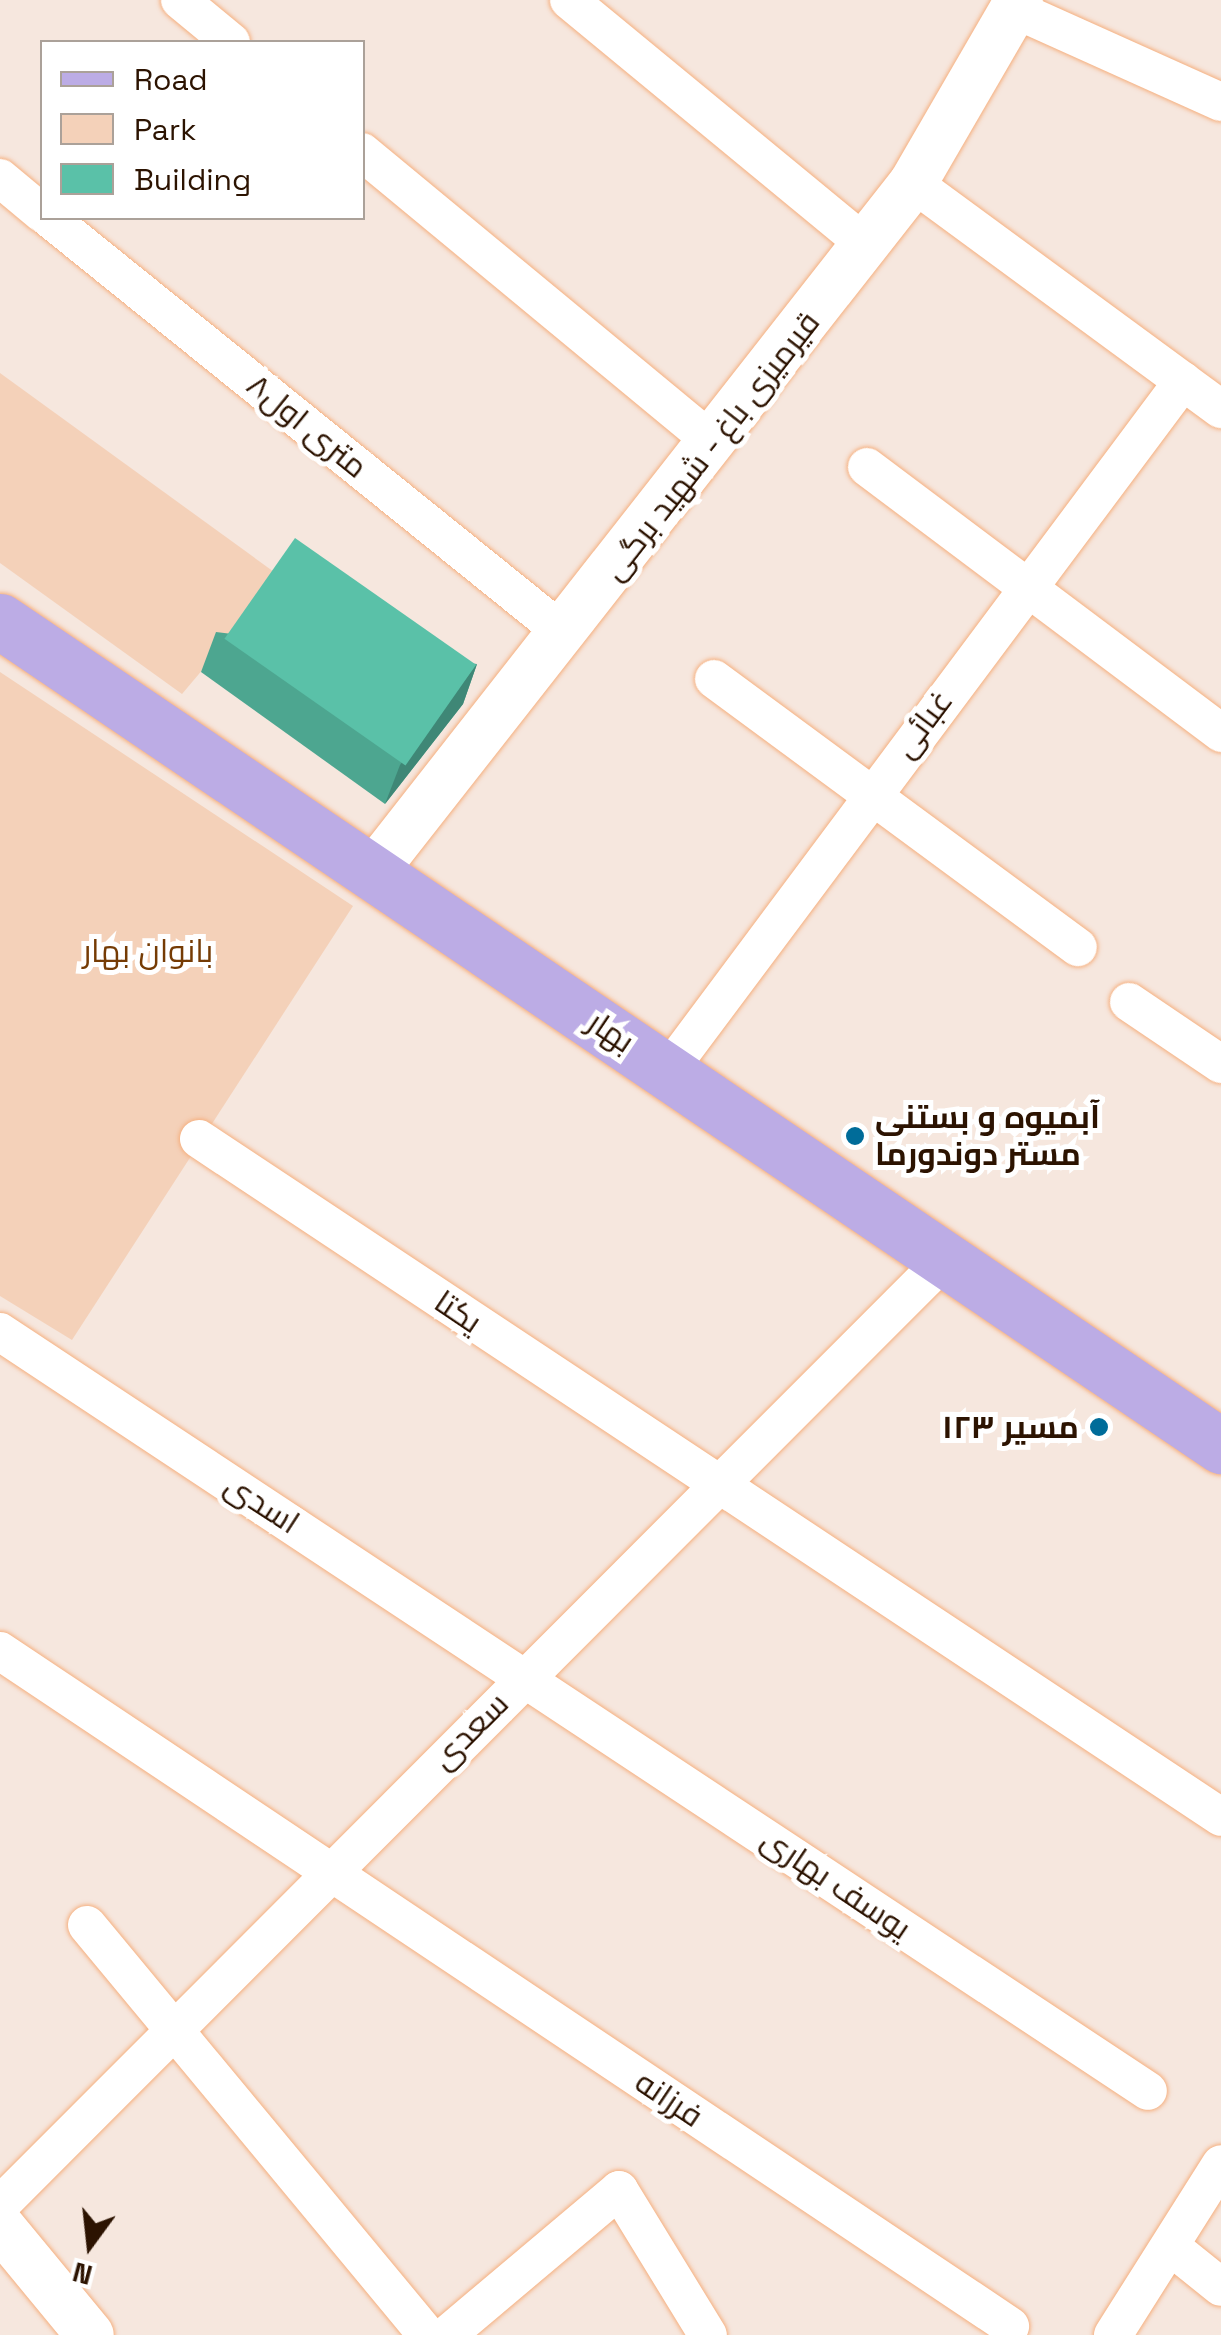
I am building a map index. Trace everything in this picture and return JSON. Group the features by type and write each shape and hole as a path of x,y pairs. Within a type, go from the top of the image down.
{"main road":[{"name":"بهار","path":"0,621 1221,1446"}],"street":[{"path":"180,0 229,40"},
{"path":"569,0 866,245"},
{"path":"1017,5 1221,102"},
{"name":"قیرمیزی باغ - شهید برگی","path":"374,872 565,634 913,182 1017,5"},
{"path":"365,154 713,442"},
{"path":"0,178 40,210"},
{"path":"913,182 1221,409"},
{"name":"۸متری اول","path":"50,220 565,634"},
{"name":"غبائی","path":"668,1070 871,792 1183,382"},
{"path":"866,467 1221,733"},
{"path":"714,679 1078,946"},
{"path":"1129,1002 1217,1055"},
{"name":"یکتا","path":"198,1140 1221,1817"},
{"name":"سعدی","path":"0,2205 328,1872 944,1261"},
{"name":"اسدی","path":"0,1332 524,1677"},
{"name":"فرزانه","path":"0,1652 1010,2326"},
{"name":"یوسف بهاری","path":"524,1677 1148,2091"},
{"path":"87,1925 427,2335"},
{"path":"1114,2335 1221,2164"},
{"path":"446,2335 620,2190 708,2335"},
{"path":"0,2226 90,2335"},
{"path":"1170,2246 1221,2287"}],"green space":[{"path":"0,373 281,577 182,694 0,563"},
{"name":"بانوان بهار","path":"0,672 353,906 72,1340 0,1296"}],"building":[{"path":"295,538 476,665 405,766 224,639"}],"place":[{"name":"آبمیوه و بستنی مستر دوندورما","path":"855,1136"},
{"name":"مسیر ۱۲۳","path":"1099,1427"}]}
